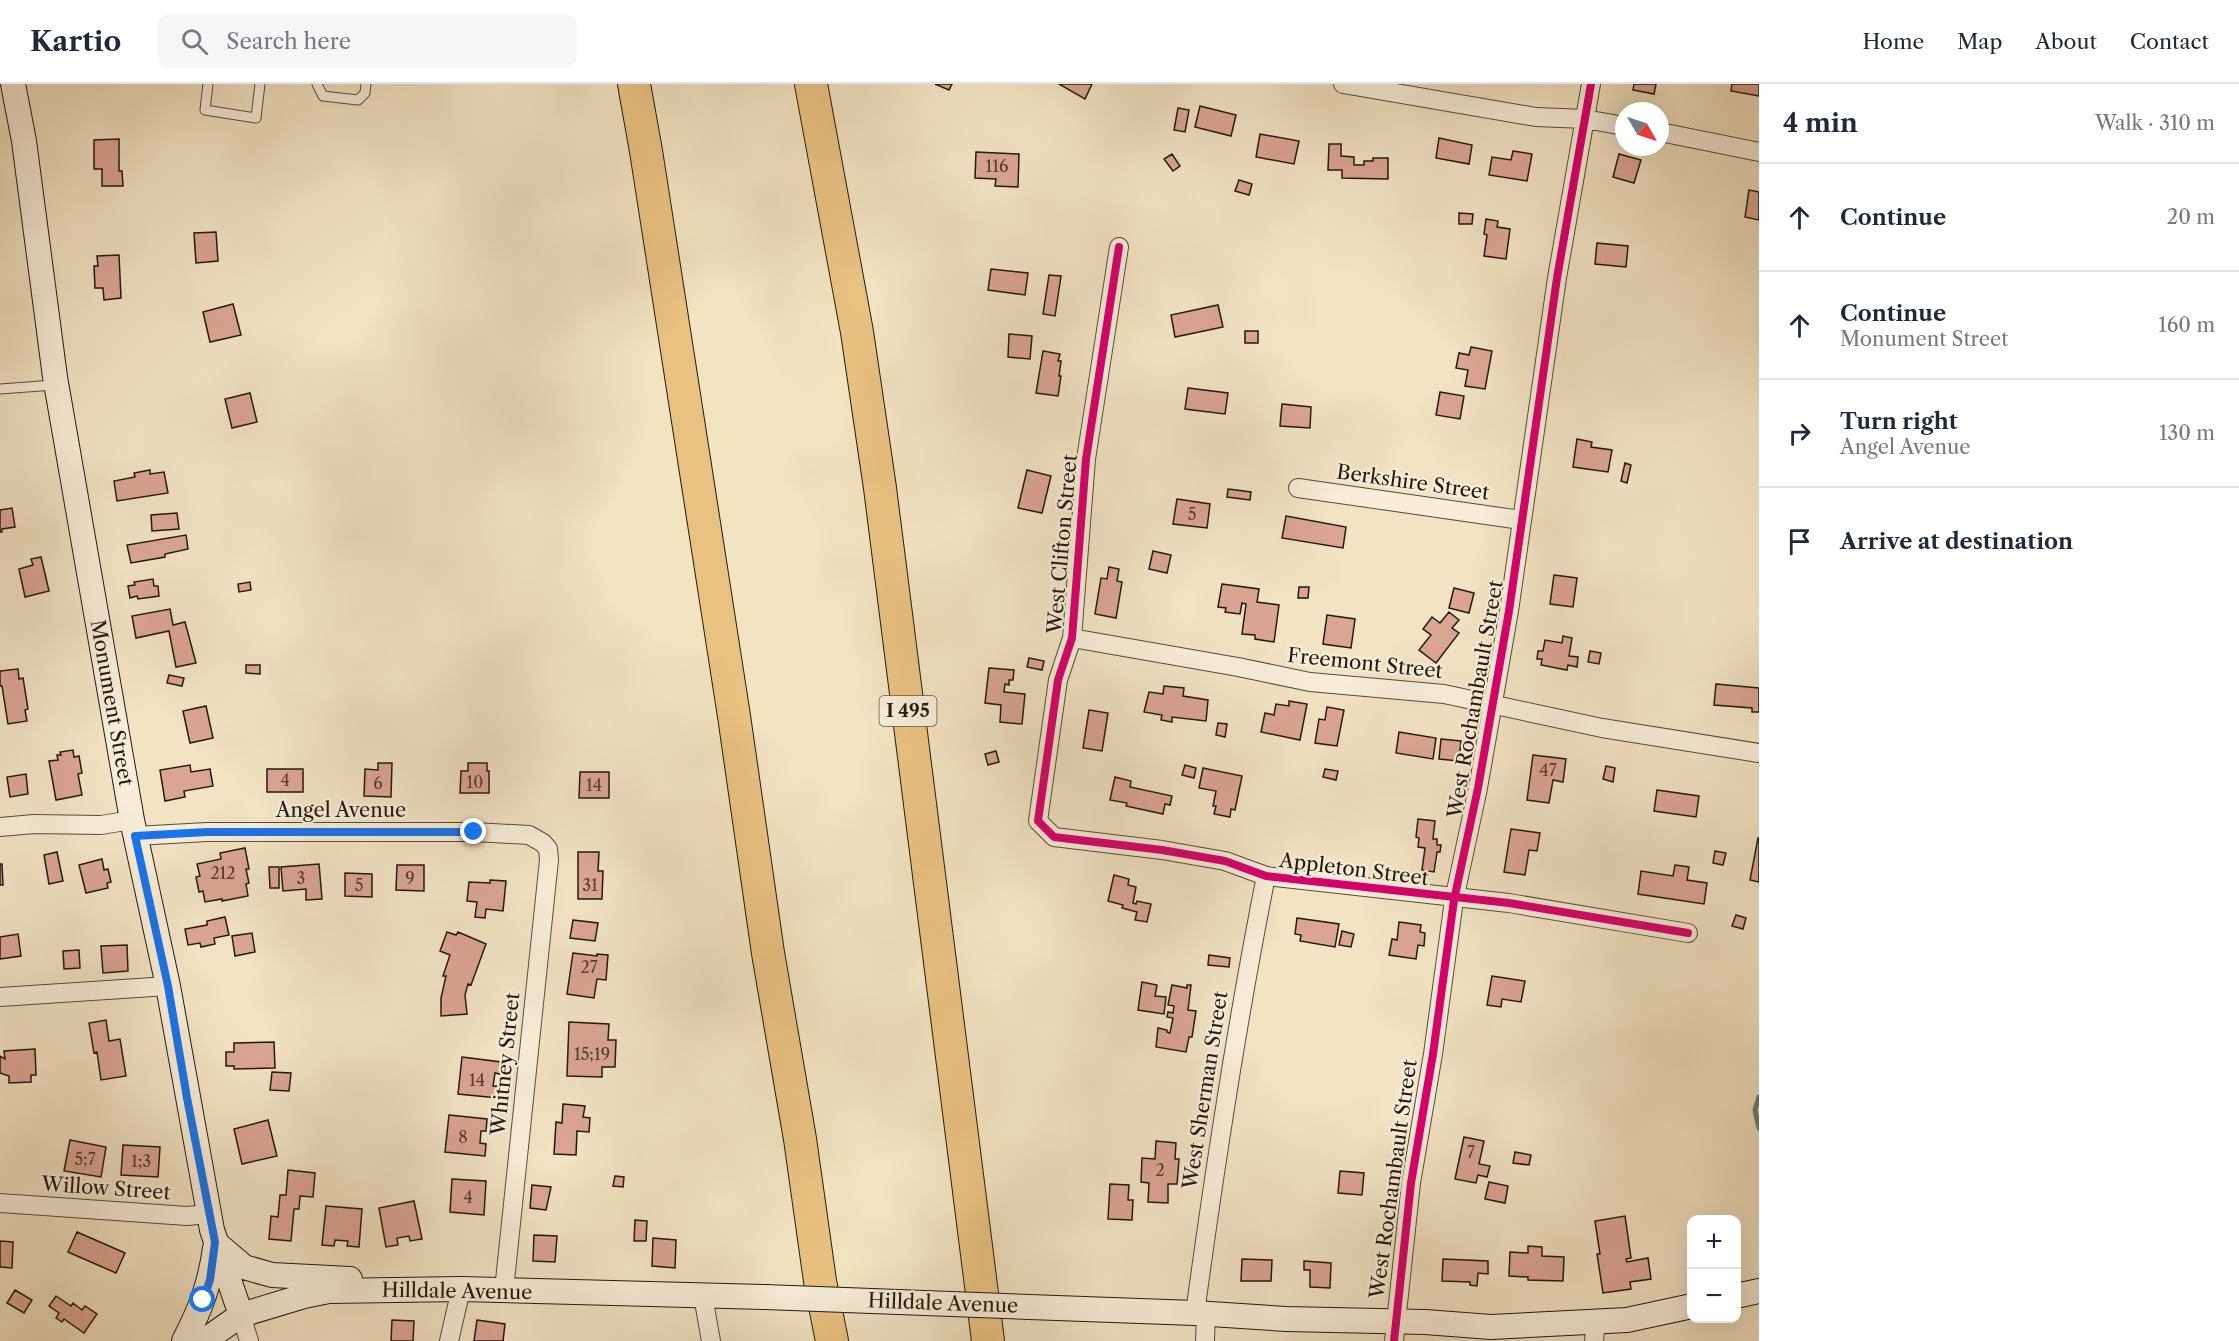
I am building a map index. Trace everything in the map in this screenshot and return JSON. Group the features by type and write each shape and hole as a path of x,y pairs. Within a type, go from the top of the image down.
{"highway":[{"path":"634,84 732,705 768,953 800,1139 820,1281 832,1341"},
{"name":"I 495","path":"812,84 857,332 880,488 988,1341"}],"main road":[{"name":"Monument Street","path":"13,84 24,141 57,384 134,828 168,986 208,1214 215,1242 241,1315"},
{"path":"215,1242 244,1267 252,1270 272,1275 364,1280 390,1289"},
{"path":"184,1341 198,1315 210,1280 215,1242"},
{"name":"Hilldale Avenue","path":"204,1341 241,1315 304,1296 329,1291 390,1289 504,1290 1200,1313 1286,1319 1395,1331 1491,1327 1595,1331 1627,1320 1687,1307"},
{"path":"1741,1295 1759,1291"}],"street":[{"path":"1343,84 1536,117 1585,119 1615,124"},
{"name":"West Rochambault Street","path":"1395,1331 1411,1184 1433,1054 1455,897 1478,788 1509,611 1557,278 1591,84"},
{"path":"1669,134 1759,152"},
{"name":"West Clifton Street","path":"1054,837 1038,821 1058,680 1072,638 1086,459 1119,247"},
{"name":"Berkshire Street","path":"1298,488 1521,520"},
{"name":"Freemont Street","path":"1072,638 1310,682 1444,693 1602,728 1759,753"},
{"name":"Angel Avenue","path":"0,827 34,824 101,825 207,832 474,832 530,835 543,843"},
{"name":"Appleton Street","path":"1054,837 1151,848 1214,859 1266,876 1509,903 1688,933"},
{"name":"Whitney Street","path":"504,1290 549,860 548,849 543,843"},
{"name":"West Sherman Street","path":"1205,1341 1200,1313 1213,1179 1243,991 1266,876"},
{"path":"0,998 168,986"},
{"name":"Willow Street","path":"0,1203 187,1216 208,1214"},
{"path":"449,1341 461,1289"},
{"path":"703,1296 711,1341"},
{"path":"241,1315 249,1341"}],"lane":[{"path":"208,84 205,110 256,118 260,84"},
{"path":"317,84 323,96 358,100 365,93 366,84"},
{"path":"0,389 57,384"}],"building":[{"path":"935,84 952,84 949,90"},
{"path":"1059,84 1092,84 1085,99"},
{"path":"1634,84 1656,84 1654,94 1633,90"},
{"path":"1732,84 1759,84 1759,96 1731,91"},
{"path":"1200,106 1236,115 1231,136 1195,127"},
{"path":"1178,108 1189,110 1185,132 1174,130"},
{"path":"1260,134 1299,141 1294,164 1256,157"},
{"path":"1439,138 1472,145 1469,164 1436,158"},
{"path":"119,139 119,171 122,171 123,186 102,186 102,169 94,169 94,140"},
{"path":"1329,144 1341,144 1341,156 1354,157 1354,165 1364,165 1364,161 1373,161 1373,158 1388,158 1388,179 1342,178 1342,170 1328,170"},
{"path":"1513,151 1532,154 1527,181 1489,175 1492,157 1511,160"},
{"path":"976,152 1019,154 1018,187 995,186 996,179 975,178"},
{"path":"1172,154 1180,166 1173,171 1164,159"},
{"path":"1618,156 1641,160 1634,183 1613,177"},
{"path":"1239,180 1252,184 1249,195 1235,191"},
{"path":"1749,190 1759,192 1759,220 1745,217"},
{"path":"1459,213 1473,214 1472,224 1459,224"},
{"path":"1486,219 1498,221 1497,227 1510,229 1506,259 1484,256 1487,235 1484,234"},
{"path":"216,232 218,261 196,263 194,233"},
{"path":"1597,243 1628,246 1626,267 1595,264"},
{"path":"119,255 121,298 104,300 103,288 95,288 94,266 98,266 97,256"},
{"path":"991,269 1028,273 1025,295 988,290"},
{"path":"1049,275 1061,276 1055,316 1043,314"},
{"path":"233,304 241,335 210,342 203,312"},
{"path":"1218,305 1223,327 1175,337 1171,315"},
{"path":"1245,331 1258,331 1258,343 1245,343"},
{"path":"1009,334 1032,336 1030,359 1008,357"},
{"path":"1471,347 1492,351 1485,389 1465,386 1468,370 1456,368 1459,353 1469,355"},
{"path":"1043,351 1060,354 1058,361 1061,361 1059,376 1061,376 1058,396 1036,393"},
{"path":"1188,388 1228,393 1225,414 1185,409"},
{"path":"1440,392 1464,396 1460,419 1436,415"},
{"path":"250,393 257,422 232,428 225,399"},
{"path":"1282,404 1311,407 1310,428 1280,426"},
{"path":"1577,439 1592,442 1591,447 1612,450 1608,472 1573,467"},
{"path":"1625,463 1631,465 1627,483 1621,481"},
{"path":"150,470 150,474 164,472 168,493 117,501 114,481 135,477 134,473"},
{"path":"1027,470 1051,476 1042,513 1018,508"},
{"path":"1228,489 1251,492 1250,500 1227,497"},
{"path":"1177,499 1210,504 1207,528 1173,524"},
{"path":"12,508 15,527 2,529 0,532 0,510"},
{"path":"177,513 179,529 152,531 151,515"},
{"path":"1286,516 1346,527 1343,548 1282,538"},
{"path":"186,535 188,549 165,554 165,557 131,563 127,545"},
{"path":"1153,551 1171,555 1167,573 1149,569"},
{"path":"41,557 49,591 25,597 19,569 33,565 31,559"},
{"path":"1109,567 1119,569 1117,581 1122,582 1116,618 1095,614 1101,578 1107,579"},
{"path":"1554,575 1577,578 1573,607 1550,604"},
{"path":"153,579 154,586 158,586 159,596 130,598 128,586 135,585 134,582"},
{"path":"250,582 251,590 239,592 238,584"},
{"path":"1222,584 1259,589 1257,602 1279,605 1274,642 1255,639 1255,635 1242,634 1246,604 1242,603 1240,614 1225,612 1226,608 1218,607"},
{"path":"1299,587 1309,587 1308,598 1298,598"},
{"path":"1454,588 1474,593 1469,613 1449,608"},
{"path":"170,609 173,625 185,622 196,663 176,667 169,631 136,638 132,616"},
{"path":"1449,612 1459,620 1452,628 1459,633 1436,663 1419,650 1431,635 1423,629 1432,617 1440,623"},
{"path":"1327,615 1355,619 1351,648 1323,644"},
{"path":"1563,636 1572,638 1569,656 1578,657 1577,667 1568,665 1567,670 1541,665 1542,659 1537,659 1538,651 1543,651 1545,640 1562,643"},
{"path":"1590,651 1601,653 1599,664 1588,662"},
{"path":"1029,658 1044,661 1042,670 1027,667"},
{"path":"246,665 260,665 260,674 246,673"},
{"path":"989,668 1014,670 1013,680 1009,680 1009,685 1005,684 1004,692 1025,694 1022,724 1000,722 1001,705 985,703"},
{"path":"18,669 19,679 23,678 28,709 25,710 27,721 8,724 2,686 0,686 0,671"},
{"path":"169,675 184,678 182,686 167,683"},
{"path":"1716,684 1759,688 1759,712 1752,712 1752,708 1714,705"},
{"path":"1164,686 1184,688 1183,696 1208,700 1206,721 1172,717 1172,722 1161,720 1162,715 1144,712 1149,692 1163,694"},
{"path":"1289,701 1307,704 1300,740 1261,732 1265,713 1274,715 1276,704 1289,706"},
{"path":"206,706 213,738 190,743 183,711"},
{"path":"1327,707 1344,710 1337,746 1315,743 1319,719 1325,720"},
{"path":"1089,710 1108,713 1102,751 1083,748"},
{"path":"1218,723 1227,724 1225,737 1216,735"},
{"path":"1399,732 1436,738 1433,759 1396,753"},
{"path":"1441,739 1461,741 1459,761 1439,759"},
{"path":"73,750 74,757 79,756 82,773 78,774 82,795 56,800 49,761 58,760 57,755 61,755 60,752"},
{"path":"996,751 999,762 988,765 985,754"},
{"path":"1533,755 1566,759 1563,782 1553,780 1549,803 1527,800"},
{"path":"378,763 392,763 391,797 364,796 365,769 378,770"},
{"path":"468,763 487,763 489,793 460,793 461,771 468,771"},
{"path":"190,765 191,772 210,769 213,786 184,791 185,797 165,801 160,770"},
{"path":"1185,765 1196,768 1194,778 1182,775"},
{"path":"1606,766 1615,768 1613,782 1603,779"},
{"path":"1203,768 1242,776 1235,810 1231,809 1230,817 1214,814 1216,791 1199,788"},
{"path":"267,769 303,769 303,792 267,792"},
{"path":"1325,769 1338,771 1336,780 1323,777"},
{"path":"580,772 609,772 609,798 579,798"},
{"path":"26,774 28,794 10,797 7,777"},
{"path":"1115,777 1131,781 1130,787 1172,796 1170,805 1165,804 1163,814 1110,800"},
{"path":"1657,790 1699,796 1696,817 1654,811"},
{"path":"1418,819 1435,821 1433,839 1437,839 1437,845 1441,845 1440,852 1437,852 1434,872 1422,870 1425,848 1418,847 1419,838 1416,837"},
{"path":"1511,829 1540,833 1537,851 1529,850 1525,875 1504,872"},
{"path":"1759,838 1759,882 1750,880"},
{"path":"245,848 249,869 246,869 249,883 246,884 248,896 205,902 203,891 199,892 196,877 200,876 197,864 221,859 220,853"},
{"path":"1715,851 1726,853 1723,865 1713,863"},
{"path":"57,852 63,881 49,884 44,855"},
{"path":"578,852 599,852 598,871 603,871 602,899 578,899"},
{"path":"102,859 104,870 108,869 111,882 107,883 108,888 86,893 79,865"},
{"path":"0,864 2,864 3,885 0,885"},
{"path":"319,864 322,899 306,900 306,889 283,891 281,867"},
{"path":"397,865 424,865 424,891 396,890"},
{"path":"1675,865 1689,867 1687,880 1707,883 1704,904 1638,894 1641,871 1673,876"},
{"path":"269,867 279,867 279,888 270,888"},
{"path":"345,873 372,874 372,897 345,896"},
{"path":"1114,875 1129,879 1128,885 1136,887 1133,903 1136,904 1137,901 1151,904 1147,922 1135,920 1137,912 1108,901"},
{"path":"490,880 506,881 503,911 486,909 485,918 475,917 477,902 467,901 469,882 490,883"},
{"path":"1736,915 1746,918 1743,929 1732,926"},
{"path":"225,917 229,935 214,938 215,944 201,947 200,943 188,945 185,929 207,925 207,921"},
{"path":"1297,918 1339,924 1335,947 1300,941 1301,935 1295,934"},
{"path":"573,920 598,923 595,941 570,938"},
{"path":"1399,922 1421,925 1420,932 1425,933 1424,946 1418,945 1416,959 1389,955 1392,939 1397,940"},
{"path":"1342,931 1354,934 1351,947 1339,945"},
{"path":"447,932 456,935 458,932 486,944 465,995 467,1014 441,1016 441,998 446,976 443,976 450,955 440,951"},
{"path":"252,933 255,952 235,956 232,936"},
{"path":"18,934 21,956 0,959 0,937"},
{"path":"127,945 128,971 103,973 101,946"},
{"path":"79,950 80,968 64,969 63,951"},
{"path":"573,953 608,955 606,980 597,979 594,998 567,994"},
{"path":"1209,955 1230,958 1229,967 1208,965"},
{"path":"1492,976 1525,981 1521,1002 1502,999 1501,1007 1487,1005"},
{"path":"1142,982 1157,985 1155,996 1166,997 1164,1014 1138,1010"},
{"path":"1172,985 1187,988 1187,985 1191,985 1188,1010 1196,1011 1192,1037 1189,1037 1186,1052 1156,1047 1158,1028 1170,1033 1173,1018 1167,1017 1168,1012 1173,1013 1174,1006 1168,1005"},
{"path":"106,1020 109,1041 120,1039 126,1076 101,1080 97,1052 94,1053 89,1023"},
{"path":"569,1022 609,1024 608,1040 616,1040 615,1067 602,1067 602,1077 567,1076"},
{"path":"274,1042 275,1068 234,1069 234,1066 226,1066 226,1052 234,1052 234,1043"},
{"path":"35,1049 36,1075 31,1075 31,1082 9,1083 9,1076 0,1073 0,1056 5,1059 4,1051"},
{"path":"462,1057 501,1062 500,1074 495,1073 493,1086 499,1086 498,1098 458,1094"},
{"path":"272,1072 291,1073 289,1091 270,1090"},
{"path":"563,1104 585,1106 583,1117 590,1118 589,1132 577,1131 576,1155 554,1154 556,1122 562,1123"},
{"path":"449,1115 487,1119 486,1131 481,1131 480,1143 486,1144 485,1156 445,1152"},
{"path":"268,1120 277,1156 242,1164 234,1129"},
{"path":"1464,1137 1484,1141 1479,1164 1490,1166 1487,1177 1478,1175 1476,1183 1455,1179"},
{"path":"70,1140 106,1147 101,1177 64,1171"},
{"path":"1156,1141 1176,1143 1175,1159 1179,1159 1177,1184 1168,1184 1168,1203 1148,1202 1149,1183 1141,1182 1142,1158 1155,1159"},
{"path":"123,1145 160,1147 158,1177 121,1175"},
{"path":"1515,1152 1531,1155 1529,1165 1513,1163"},
{"path":"288,1170 315,1173 313,1197 300,1196 299,1209 294,1209 291,1241 269,1239 271,1216 278,1217 280,1195 286,1195"},
{"path":"1340,1171 1364,1173 1362,1195 1338,1193"},
{"path":"615,1176 624,1177 623,1187 613,1186"},
{"path":"452,1179 486,1181 484,1215 450,1212"},
{"path":"1489,1182 1508,1186 1505,1203 1485,1199"},
{"path":"1110,1184 1129,1185 1128,1200 1133,1200 1132,1220 1108,1219"},
{"path":"532,1185 551,1187 546,1210 530,1208"},
{"path":"414,1201 422,1239 410,1241 409,1236 397,1238 398,1245 386,1247 379,1208"},
{"path":"326,1206 362,1209 359,1247 347,1246 348,1241 335,1240 334,1246 322,1245"},
{"path":"1625,1216 1631,1258 1626,1259 1627,1262 1648,1258 1651,1279 1630,1282 1631,1289 1603,1293 1595,1221"},
{"path":"635,1220 647,1221 646,1241 634,1241"},
{"path":"77,1232 125,1253 116,1273 68,1252"},
{"path":"534,1235 557,1236 555,1262 533,1261"},
{"path":"653,1238 676,1240 675,1268 652,1266"},
{"path":"0,1241 13,1242 12,1268 0,1267"},
{"path":"1528,1246 1542,1247 1542,1256 1564,1257 1563,1281 1528,1280 1528,1277 1509,1276 1510,1252 1528,1253"},
{"path":"1242,1259 1272,1260 1271,1281 1241,1281"},
{"path":"1443,1259 1488,1261 1488,1274 1478,1273 1477,1286 1470,1285 1470,1282 1442,1281"},
{"path":"1304,1261 1331,1263 1330,1288 1310,1287 1310,1270 1304,1270"},
{"path":"15,1290 32,1300 24,1313 7,1303"},
{"path":"56,1296 71,1306 73,1303 82,1310 85,1306 97,1314 84,1333 64,1319 62,1322 56,1318 59,1313 49,1306"},
{"path":"392,1320 414,1321 413,1341 391,1341"},
{"path":"477,1320 505,1324 503,1341 474,1341"}],"waterway":[{"path":"1759,1097 1755,1110 1759,1128"}],"cycle path":[{"path":"1394,1341 1411,1183 1433,1054 1454,900 1478,788 1509,611 1557,278 1591,84"},
{"path":"1119,247 1086,459 1072,638 1058,680 1038,821 1054,837 1162,850 1225,861 1266,876 1509,903 1688,933"}],"route":[{"path":"203,1300 210,1280 215,1242 168,986 135,836 207,832 474,832"}]}
